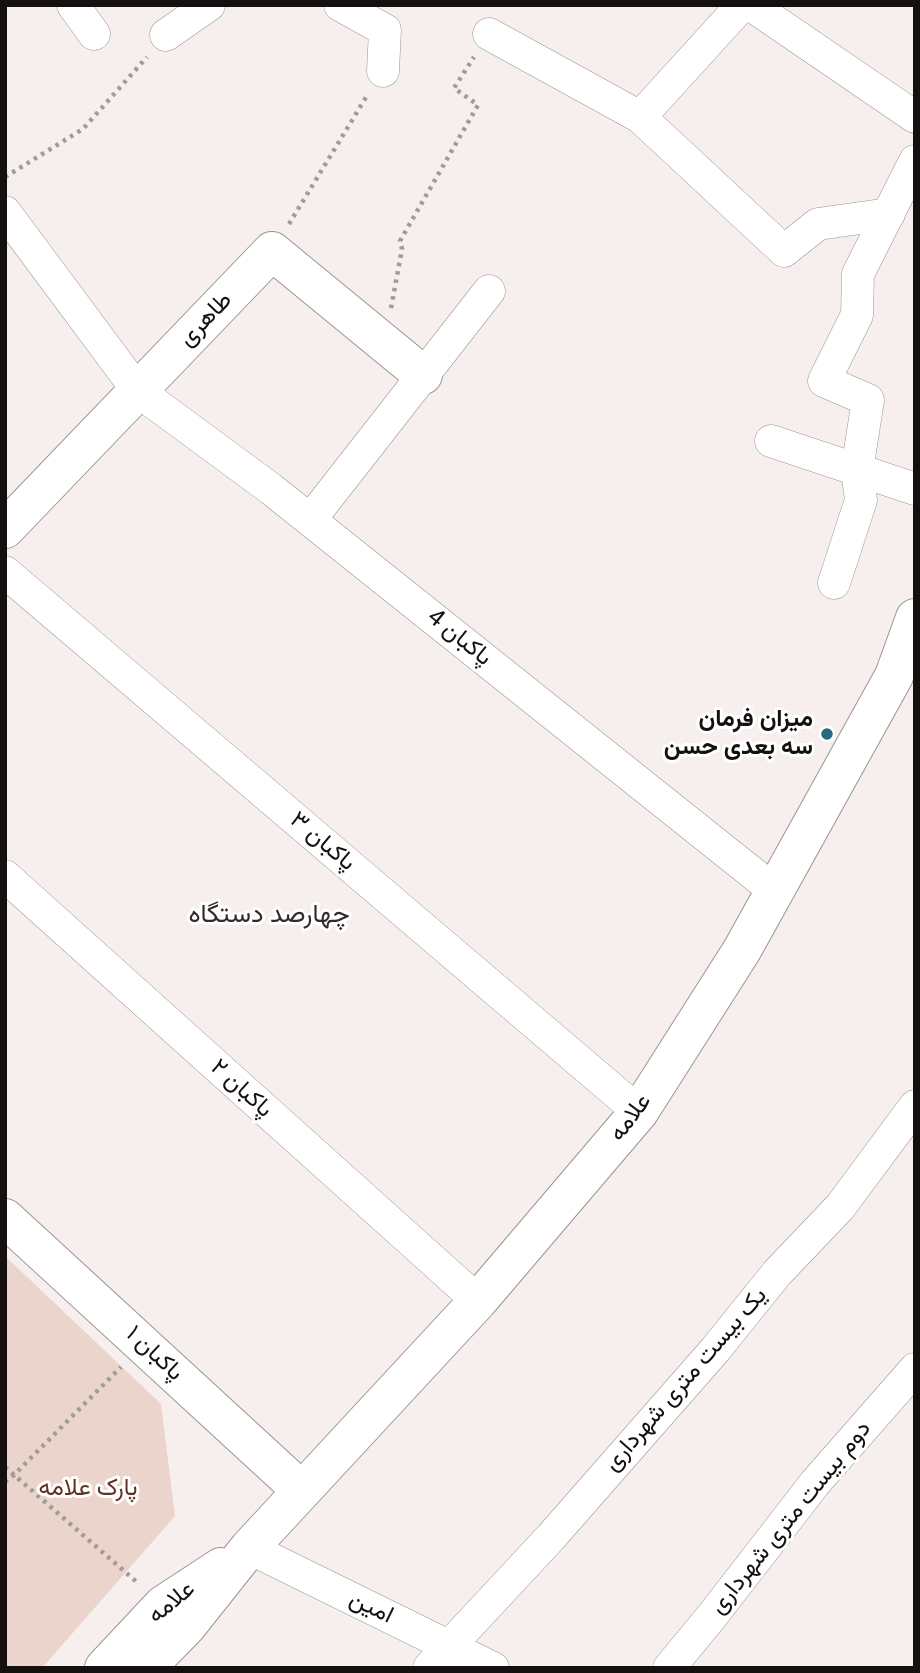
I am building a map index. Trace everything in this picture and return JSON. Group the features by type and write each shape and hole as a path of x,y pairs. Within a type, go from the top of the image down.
{"street":[{"path":"73,5 94,34"},
{"path":"166,35 209,5"},
{"path":"340,5 385,30 383,71"},
{"path":"640,117 742,5"},
{"path":"751,5 915,117"},
{"path":"489,34 640,117 784,251 818,224 888,214"},
{"path":"834,583 862,500 857,470 868,400 824,381 857,315 858,274 915,161"},
{"name":"پاکبان 4","path":"5,212 138,390 271,489 775,891"},
{"path":"272,251 423,375"},
{"name":"طاهری","path":"5,529 272,251"},
{"path":"310,520 489,291"},
{"path":"771,441 915,489"},
{"name":"پاکبان ۳","path":"5,572 639,1112"},
{"name":"علامه","path":"146,1668 187,1626 249,1548 478,1301 639,1112 742,950 775,891 894,676 915,618"},
{"name":"پاکبان ۲","path":"5,876 478,1301"},
{"name":"یک بیست متری شهرداری","path":"439,1657 541,1547 715,1350 777,1273 839,1207 915,1106"},
{"name":"پاکبان ۱","path":"5,1218 302,1491"},
{"name":"دوم بیست متری شهرداری","path":"669,1668 815,1483 915,1369"},
{"name":"علامه","path":"104,1668 163,1605 249,1548"},
{"name":"امین","path":"249,1548 439,1657 493,1668"}],"path":[{"path":"384,343 402,249 400,241 478,105 454,88 489,34"},
{"path":"5,177 83,129 166,35"},
{"path":"272,251 383,71"},
{"path":"5,1482 144,1345"},
{"path":"5,1467 163,1605"}],"green space":[{"name":"پارک علامه","path":"5,1256 161,1404 175,1516 42,1668 5,1668"}],"place":[{"name":"میزان فرمان سه بعدی حسن","path":"827,734"}],"district":[{"name":"چهارصد دستگاه","path":"269,915"}]}
